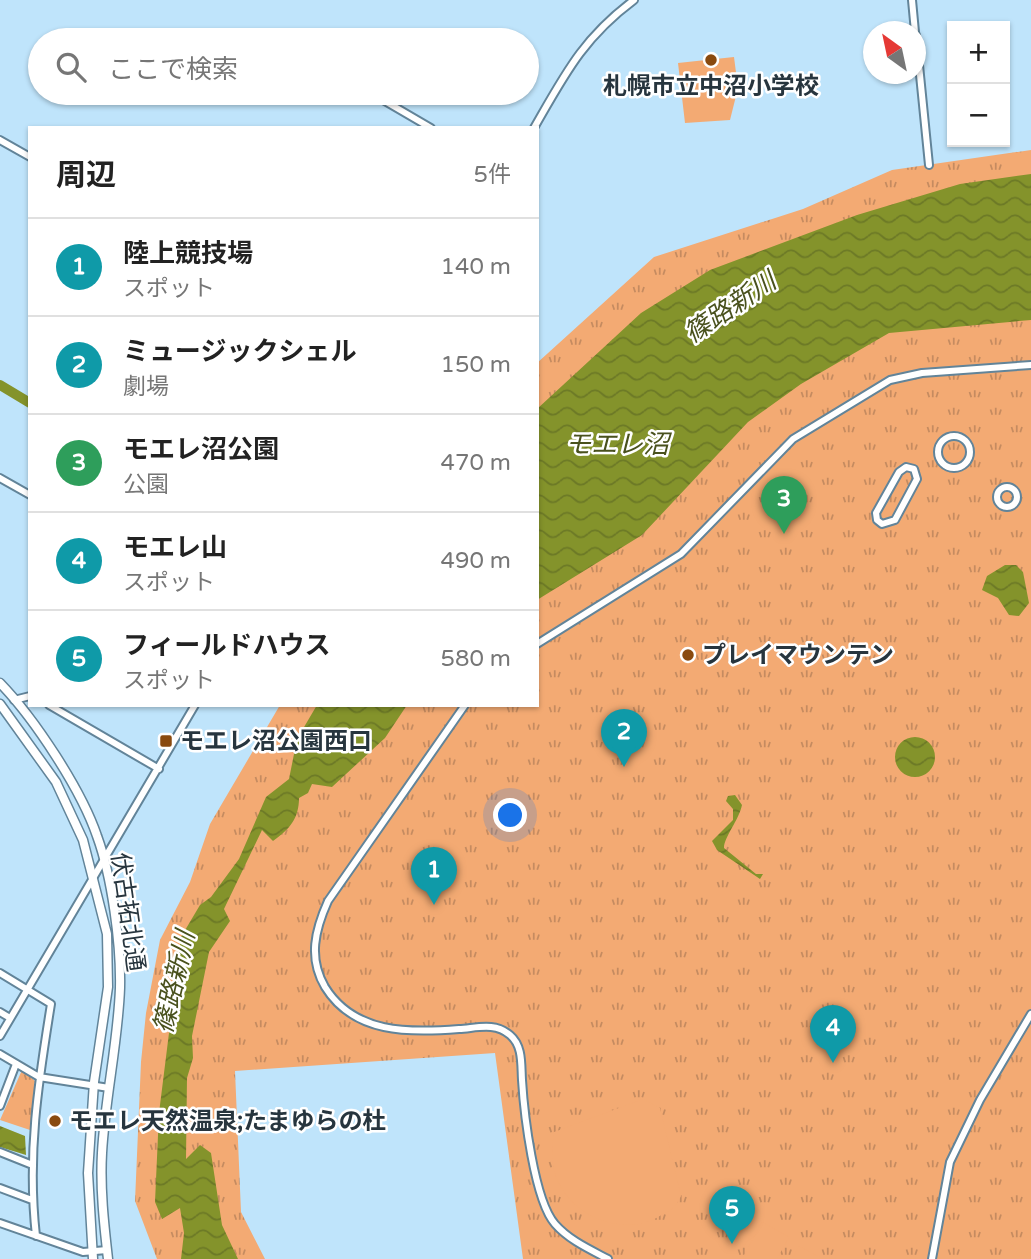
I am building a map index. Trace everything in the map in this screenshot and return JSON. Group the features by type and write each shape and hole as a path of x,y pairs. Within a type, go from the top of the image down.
{"main road":[{"name":"伏古拓北通","path":"0,683 67,776 97,835 103,864 119,955 117,1031 101,1177 107,1254"},
{"name":"伏古拓北通","path":"0,704 29,740 56,782 83,840 107,934 108,987 94,1085 88,1173 88,1255"}],"street":[{"path":"535,126 579,51 594,33 634,0"},
{"path":"912,0 914,21"},
{"path":"920,84 929,165"},
{"path":"392,105 429,126"},
{"path":"0,140 28,156"},
{"path":"539,643 681,554 793,439 890,380 922,373 1031,365"},
{"path":"950,437 962,438 970,449 968,461 958,468 946,466 939,457 940,445 950,437"},
{"path":"910,467 917,472 917,479 895,520 882,524 877,520 876,513 899,472 910,467"},
{"path":"0,478 28,494"},
{"path":"14,700 28,696"},
{"path":"52,707 159,769"},
{"path":"0,1036 194,707"},
{"path":"464,707 328,901 315,938 317,969 323,984 340,1007 363,1022 393,1029 496,1027 515,1039 520,1051 522,1089 543,1206 566,1235 608,1259"},
{"path":"0,974 51,1004 39,1077 30,1164 36,1236"},
{"path":"0,1012 10,1018"},
{"path":"933,1259 950,1162 980,1100 1031,1014"},
{"path":"0,1054 39,1077 109,1088"},
{"path":"0,1106 16,1064"},
{"path":"0,1152 30,1164"},
{"path":"0,1188 32,1200"},
{"path":"0,1223 88,1255 107,1254"}],"green space":[{"path":"734,57 738,88 730,120 685,123 678,63"},
{"path":"1031,150 1031,1259 523,1259 495,1053 235,1071 241,1212 265,1259 157,1259 135,1201 141,1062 146,1013 160,940 190,882 210,824 279,707 539,707 539,361 654,257 803,209 892,170"},
{"path":"22,1070 35,1081 30,1130 0,1120"},
{"path":"643,1099 660,1108 681,1196 669,1211 643,1223 627,1225 595,1218 569,1198 560,1185 552,1160 554,1132"},
{"path":"762,1222 789,1237 777,1259 742,1259"},
{"path":"799,1246 823,1259 792,1259"}],"water":[{"name":"モエレ沼","path":"1031,174 1031,320 889,333 801,384 748,422 642,535 539,599 539,407 641,313 710,270 857,215 960,184"},
{"path":"1005,565 1016,565 1023,572 1029,603 1019,616 1009,615 998,598 982,590 987,576"},
{"path":"316,707 406,707 385,738 332,787 312,784 308,793 299,798 295,817 284,832 273,841 262,830 224,909 230,921 209,952 192,1036 193,1058 187,1078 186,1159 200,1145 211,1153 222,1225 238,1259 181,1259 184,1233 180,1208 162,1219 155,1202 159,1113 181,937 200,905 211,897 239,859 266,797 289,779 297,739"},
{"path":"915,737 929,743 935,757 929,771 915,777 901,771 895,757 901,743"},
{"path":"735,795 742,805 724,848 756,874 763,874 760,879 717,850 712,841 733,820 733,809 726,801 728,796"},
{"path":"0,1126 25,1136 26,1155 0,1147"}],"waterway":[{"path":"0,385 28,402"}],"place":[{"name":"札幌市立中沼小学校","path":"711,60"},
{"name":"モエレ沼公園","path":"784,534"},
{"name":"プレイマウンテン","path":"688,655"},
{"name":"モエレ沼公園西口","path":"166,741"},
{"name":"ミュージックシェル","path":"624,767"},
{"name":"陸上競技場","path":"434,905"},
{"name":"モエレ山","path":"833,1063"},
{"name":"モエレ天然温泉;たまゆらの杜","path":"55,1121"},
{"name":"フィールドハウス","path":"732,1244"}],"water label":[{"name":"篠路新川","path":"730,307"},
{"name":"篠路新川","path":"174,982"}]}
